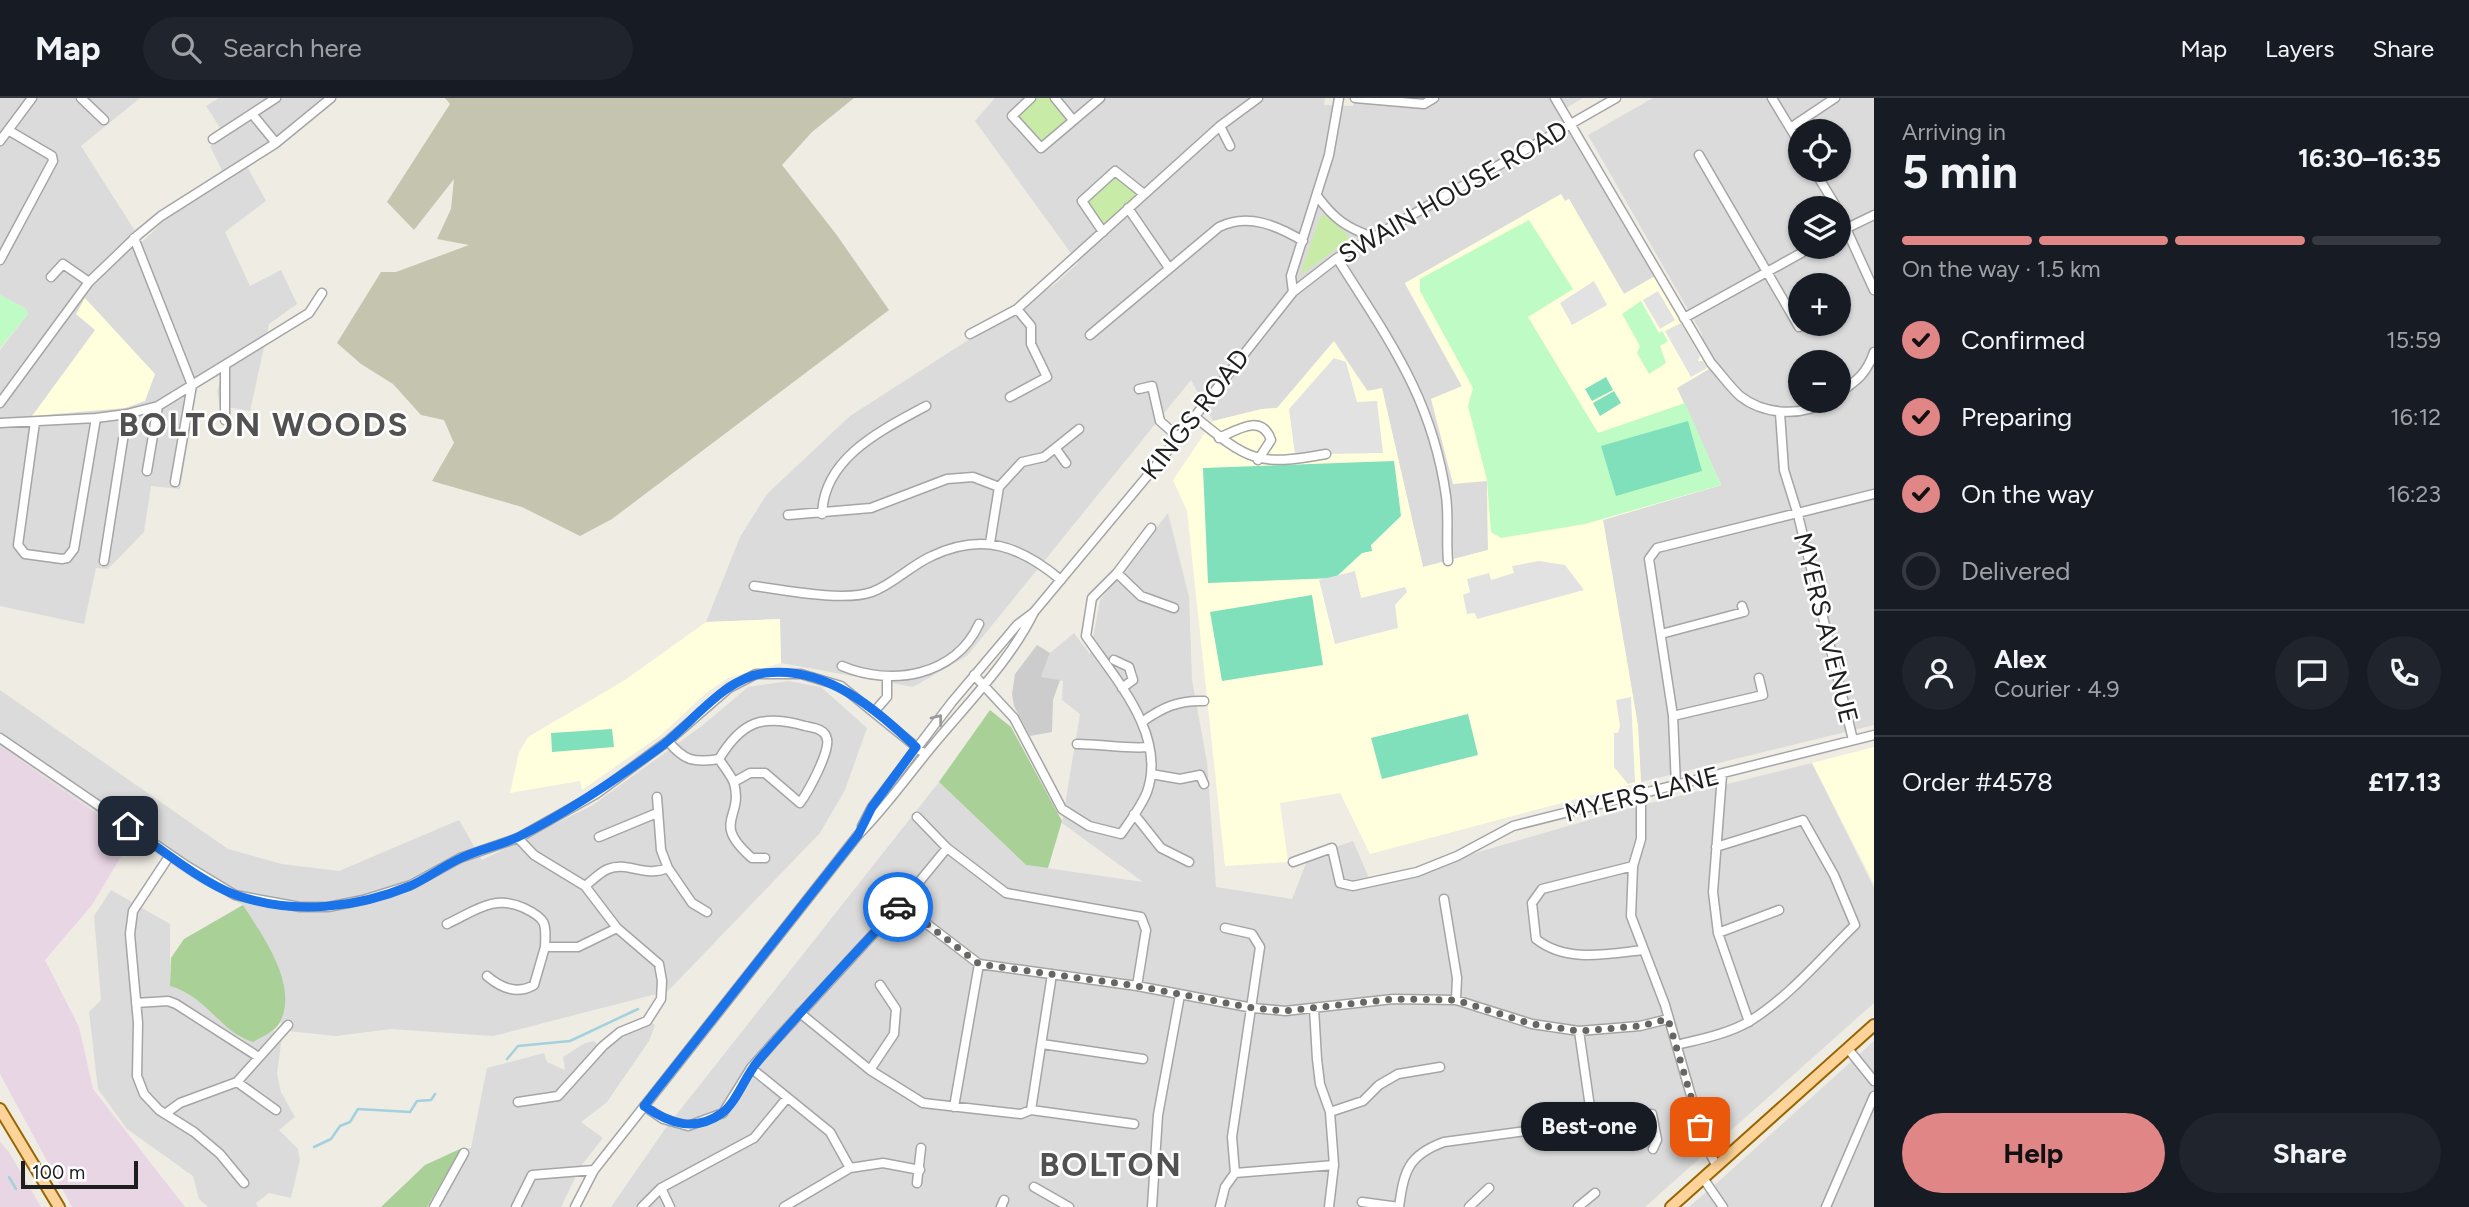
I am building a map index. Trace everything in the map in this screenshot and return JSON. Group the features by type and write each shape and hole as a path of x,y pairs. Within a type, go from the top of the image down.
{"main road":[{"path":"1671,1207 1874,1025"},
{"path":"0,1109 59,1207"}],"street":[{"path":"0,141 32,98"},
{"path":"81,98 104,120"},
{"path":"213,139 276,98"},
{"path":"0,403 89,282 134,239 161,216 276,143 331,98"},
{"path":"1031,98 1012,116 1041,148 1100,98"},
{"path":"1055,98 1073,120"},
{"path":"970,334 1017,309 1220,126 1258,98"},
{"path":"1293,292 1291,276 1318,197 1339,98"},
{"path":"1355,98 1424,104 1434,98"},
{"path":"1555,98 1712,363 1742,397 1780,413 1788,412"},
{"name":"SWAIN HOUSE ROAD","path":"1293,292 1337,258 1616,98"},
{"path":"1772,98 1788,125"},
{"path":"1804,119 1835,98"},
{"path":"253,115 276,143"},
{"path":"1220,126 1230,146"},
{"path":"0,260 53,161 52,156 8,130"},
{"path":"1699,155 1788,308"},
{"path":"1103,232 1082,201 1115,171 1144,194"},
{"path":"1318,197 1333,217 1347,228 1373,237"},
{"path":"1128,208 1169,268"},
{"path":"1851,226 1874,215"},
{"path":"1090,335 1219,228 1236,219 1259,221 1303,241"},
{"path":"134,239 192,385 175,482"},
{"path":"1851,245 1874,290"},
{"path":"1337,258 1398,351 1422,400 1446,496 1448,561"},
{"path":"1684,318 1790,259"},
{"path":"51,277 64,264 89,282"},
{"name":"KINGS ROAD","path":"858,835 872,807 916,747 1017,625 1034,612 1061,580 1293,292"},
{"path":"0,423 127,415 158,406 309,313 322,293"},
{"path":"1010,397 1047,377 1031,344 1031,326 1017,309"},
{"path":"1851,385 1872,368 1874,352"},
{"path":"225,366 225,420"},
{"path":"1139,389 1152,386 1160,421 1178,437"},
{"path":"147,471 158,406"},
{"path":"822,514 822,501 844,458 886,428 926,407"},
{"name":"MYERS AVENUE","path":"1780,413 1784,470 1798,515 1853,740"},
{"path":"104,561 127,415"},
{"path":"1194,416 1219,438 1258,460 1291,460 1326,454"},
{"path":"35,422 18,545 25,554 67,558 74,549 96,418"},
{"path":"1219,438 1249,425 1260,425 1268,431 1271,440 1258,460"},
{"path":"990,543 999,487 1022,462 1044,457 1079,429"},
{"path":"1056,449 1066,463"},
{"path":"788,515 871,508 947,479 973,477 999,487"},
{"path":"1676,786 1674,716 1649,559 1657,548 1874,494"},
{"path":"974,675 1014,718 1062,809 1089,826 1121,834 1147,792 1151,774 1149,747 1142,722 1086,636 1092,598 1117,573 1151,528"},
{"path":"754,586 821,595 871,593 933,556 961,547 990,543 1017,549 1061,580"},
{"path":"1117,573 1140,596 1174,608"},
{"path":"1661,634 1744,612 1742,606"},
{"name":"KINGS ROAD","path":"575,1207 593,1170 858,835 880,813 984,684 1024,633 1034,612"},
{"path":"842,666 864,676 887,677 934,670 957,656 972,640 979,624"},
{"path":"1114,660 1129,667 1133,680 1122,688"},
{"path":"0,738 170,855 235,895 271,904 328,907 363,900 411,885 460,858 517,838 596,794 668,741 729,688 756,674 801,674 841,686 925,754"},
{"path":"874,712 887,696 887,677"},
{"path":"1674,716 1763,695 1759,678"},
{"path":"1142,722 1160,709 1184,700 1204,701"},
{"path":"719,759 733,737 761,721 783,719 820,729 825,734 828,742 817,776 800,803 765,773 750,773 734,782"},
{"name":"MYERS LANE","path":"1293,862 1332,848 1340,883 1353,886 1417,872 1457,856 1513,826 1874,735"},
{"path":"668,741 680,757 690,761 719,759"},
{"path":"1077,744 1111,744 1130,749 1149,747"},
{"path":"719,759 734,782 735,796 729,819 731,834 753,862 765,858"},
{"path":"1151,774 1180,779 1200,775 1204,784"},
{"path":"1722,775 1713,892 1718,933 1749,1022"},
{"path":"1642,795 1641,839 1633,866 1631,916 1677,1045 1704,1141 1716,1165"},
{"path":"657,797 661,849 668,867 692,903 707,912"},
{"path":"599,836 657,813"},
{"path":"1134,814 1161,848 1189,862"},
{"path":"917,817 947,848 1006,893 1141,917 1146,930 1137,986"},
{"path":"1677,1045 1723,1033 1749,1022 1771,1006 1855,925 1834,875 1803,820 1716,848"},
{"path":"517,838 534,855 585,886 617,928 659,964 662,990 656,1010 647,1021 621,1032 603,1046 558,1096 518,1102"},
{"path":"644,1106 663,1119 688,1126 705,1122 723,1112 751,1068 901,904 947,848"},
{"path":"1180,858 1183,848"},
{"path":"170,855 133,911 130,934 136,1003 137,1076 144,1094 165,1114 220,1154 244,1183"},
{"path":"1633,866 1542,888 1532,902 1536,939 1549,950 1591,956 1643,950"},
{"path":"585,886 607,869 625,867 656,873 668,867"},
{"path":"1444,899 1457,978 1456,1000"},
{"path":"447,924 492,902 508,900 540,915 545,925 545,947 534,985 525,990 500,987 487,976"},
{"path":"901,904 979,964 1137,986 1253,1008 1285,1011 1393,999 1456,1000 1532,1024 1579,1031 1640,1026 1668,1019"},
{"path":"1718,933 1779,909"},
{"path":"545,947 578,947 617,928"},
{"path":"1220,1207 1225,1187 1235,1173 1232,1137 1253,1008 1259,941 1252,934 1225,928"},
{"path":"954,1107 979,964"},
{"path":"1031,1110 1052,974"},
{"path":"870,1070 894,1034 896,1009 880,985"},
{"path":"1152,1207 1158,1115 1180,995"},
{"path":"136,1003 168,1001 176,1004 257,1056"},
{"path":"1314,1008 1320,1084 1330,1112 1334,1165 1334,1194 1329,1207"},
{"path":"800,1013 870,1070 923,1103 1021,1114 1031,1110 1134,1124"},
{"path":"165,1114 180,1103 237,1082 257,1056 288,1025"},
{"path":"1579,1031 1592,1121"},
{"path":"1042,1044 1143,1059"},
{"path":"1849,1050 1874,1082"},
{"path":"1330,1112 1363,1101 1379,1085 1398,1074 1440,1067"},
{"path":"751,1068 830,1132 850,1168"},
{"path":"237,1082 276,1110"},
{"path":"1826,1207 1874,1096"},
{"path":"642,1207 661,1188 754,1138 787,1098"},
{"path":"1362,1202 1399,1207 1409,1165 1423,1150 1444,1142 1652,1114 1657,1140 1653,1149"},
{"path":"917,1183 921,1148"},
{"path":"434,1207 464,1153"},
{"path":"784,1207 850,1168 883,1163 919,1170"},
{"path":"1235,1173 1334,1165"},
{"path":"516,1207 532,1175 593,1170"},
{"path":"1703,1178 1723,1207"},
{"path":"1034,1187 1069,1207"},
{"path":"661,1188 670,1207"},
{"path":"1469,1207 1489,1188"},
{"path":"1578,1207 1595,1193"}],"shaded area":[{"path":"0,98 140,98 81,146 142,242 172,213 227,181 210,146 226,137 206,106 219,98 323,98 280,135 243,159 266,201 225,232 250,286 281,270 297,304 269,324 250,411 220,406 217,391 222,374 197,388 180,489 151,486 144,532 108,569 96,568 84,624 0,606 0,350 28,314 25,308 0,295"},
{"path":"445,98 854,98 812,132 782,165 836,234 889,310 612,519 580,536 522,507 432,481 454,443 444,420 421,415 393,384 361,364 337,343 381,272 396,272 469,245 437,239 451,209 454,179 414,230 387,202 450,104"},
{"path":"995,98 1325,98 1324,105 1353,106 1355,98 1583,98 1558,113 1655,276 1624,294 1569,199 1405,284 1462,387 1431,399 1487,480 1488,550 1423,567 1382,389 1368,391 1334,342 1277,408 1213,421 1191,380 967,656 913,687 781,663 780,619 706,622 740,537 767,494 850,416 1054,285 1078,263 975,121"},
{"path":"1653,98 1874,98 1874,725 1641,782 1638,726 1603,520 1721,485 1677,388 1708,369 1702,334 1588,135"},
{"path":"1561,194 1565,201 1569,199 1624,294 1655,276 1709,369 1677,388 1721,485 1603,520 1638,726 1641,782 1370,854 1340,793 1280,803 1288,862 1225,866 1187,511 1173,480 1213,421 1277,408 1334,341 1367,391 1382,388 1423,567 1488,550 1487,481 1453,484 1431,399 1462,386 1405,283"},
{"path":"1594,281 1607,305 1572,325 1560,303"},
{"path":"1658,291 1675,320 1660,329 1643,300"},
{"path":"85,298 155,374 145,401 125,408 32,416 95,330 76,314"},
{"path":"1681,323 1700,356 1698,361 1703,361 1707,368 1691,377 1665,331"},
{"path":"1334,358 1346,362 1357,402 1377,401 1383,453 1326,454 1296,462 1289,409"},
{"path":"1168,513 1189,597 1192,680 1207,762 1216,887 1292,899 1309,856 1353,841 1369,878 1403,874 1630,808 1812,763 1874,888 1874,1003 1645,1207 611,1207 665,1129 939,782 1026,865 1143,882 1062,823 1080,714 1062,700 1063,681 1041,677 1050,653 1074,633 1090,654 1100,600"},
{"path":"1539,561 1565,565 1584,590 1477,619 1475,613 1467,614 1463,595 1470,592 1467,579 1489,573 1491,580 1514,573 1512,566"},
{"path":"1355,571 1361,598 1405,587 1407,592 1395,605 1398,628 1335,644 1319,580"},
{"path":"780,619 781,663 728,678 705,694 661,735 582,790 580,781 510,793 519,752 528,737 625,680 706,622"},
{"path":"1037,645 1050,653 1041,677 1060,680 1053,700 1052,732 1030,736 1014,706 1012,694 1015,674"},
{"path":"788,681 821,687 867,728 845,790 820,833 668,991 493,1036 391,1029 336,1036 288,1031 280,1022 285,1001 243,905 195,880 0,746 0,690 228,849 282,864 339,871 459,820 482,860 593,805 703,725 748,687"},
{"path":"1631,697 1635,782 1628,784 1614,767 1614,733 1618,733 1620,726 1616,700"},
{"path":"0,746 132,838 92,905 45,960 79,1027 93,1089 185,1207 72,1207 0,1074"},
{"path":"1874,747 1874,884 1812,763"},
{"path":"111,890 170,924 170,986 190,992 241,1038 253,1041 273,1030 282,1036 277,1074 281,1092 295,1117 279,1130 298,1149 300,1160 291,1198 269,1193 256,1203 258,1207 208,1207 199,1199 193,1176 127,1129 98,1089 89,1012 101,1000 94,916"},
{"path":"642,1018 655,1025 649,1041 607,1102 581,1122 603,1138 581,1166 561,1207 427,1207 462,1148 471,1148 487,1068 544,1053 547,1062 565,1070 563,1057 585,1043 594,1041 598,1045 610,1033"},
{"path":"1874,1041 1874,1207 1689,1207 1719,1181"},
{"path":"0,1142 9,1152 41,1207 0,1207"}],"green space":[{"path":"1035,98 1051,98 1069,119 1042,145 1016,116"},
{"path":"1115,174 1140,194 1104,227 1086,201"},
{"path":"1325,215 1347,234 1349,240 1300,275 1320,217"},
{"path":"1529,220 1573,289 1528,317 1598,433 1685,403 1721,485 1585,524 1501,538 1491,532 1487,480 1468,406 1473,388 1420,291 1420,279"},
{"path":"0,295 25,308 28,314 0,348"},
{"path":"1641,301 1659,333 1662,331 1668,341 1660,346 1666,363 1649,374 1637,353 1640,346 1622,314"},
{"path":"1606,377 1613,390 1592,401 1585,389"},
{"path":"1614,391 1621,403 1600,416 1593,403"},
{"path":"1688,421 1702,471 1616,496 1601,446"},
{"path":"1394,461 1401,516 1371,545 1372,551 1362,553 1335,578 1208,583 1203,468"},
{"path":"1312,595 1323,665 1222,681 1210,612"},
{"path":"990,710 1011,727 1062,821 1048,868 1026,865 939,782"},
{"path":"1468,714 1478,755 1382,779 1371,738"},
{"path":"612,729 614,747 552,752 551,733"},
{"path":"243,905 276,961 285,992 285,1008 278,1026 253,1042 232,1031 194,998 170,986 171,958 184,939"},
{"path":"462,1148 427,1207 381,1207 425,1165"}],"waterway":[{"path":"507,1059 518,1046 570,1041 638,1009"},
{"path":"314,1147 331,1139 340,1126 350,1122 358,1109 410,1112 417,1101 431,1100 435,1094"},
{"path":"9,1177 16,1189"}],"way so far":[{"path":"898,907 901,904 979,964 1137,986 1253,1008 1285,1011 1393,999 1456,1000 1532,1024 1579,1031 1640,1026 1668,1019 1700,1127"}],"place":[{"name":"Best-one","path":"1700,1127"}],"district":[{"name":"BOLTON WOODS","path":"264,424"},
{"name":"BOLTON","path":"1111,1164"}],"route":[{"path":"128,826 235,895 271,904 328,907 363,900 411,885 460,858 517,838 596,794 668,741 729,688 756,674 801,674 841,686 916,747 872,807 858,835 644,1106 663,1119 688,1126 705,1122 723,1112 751,1068 898,907"}]}
